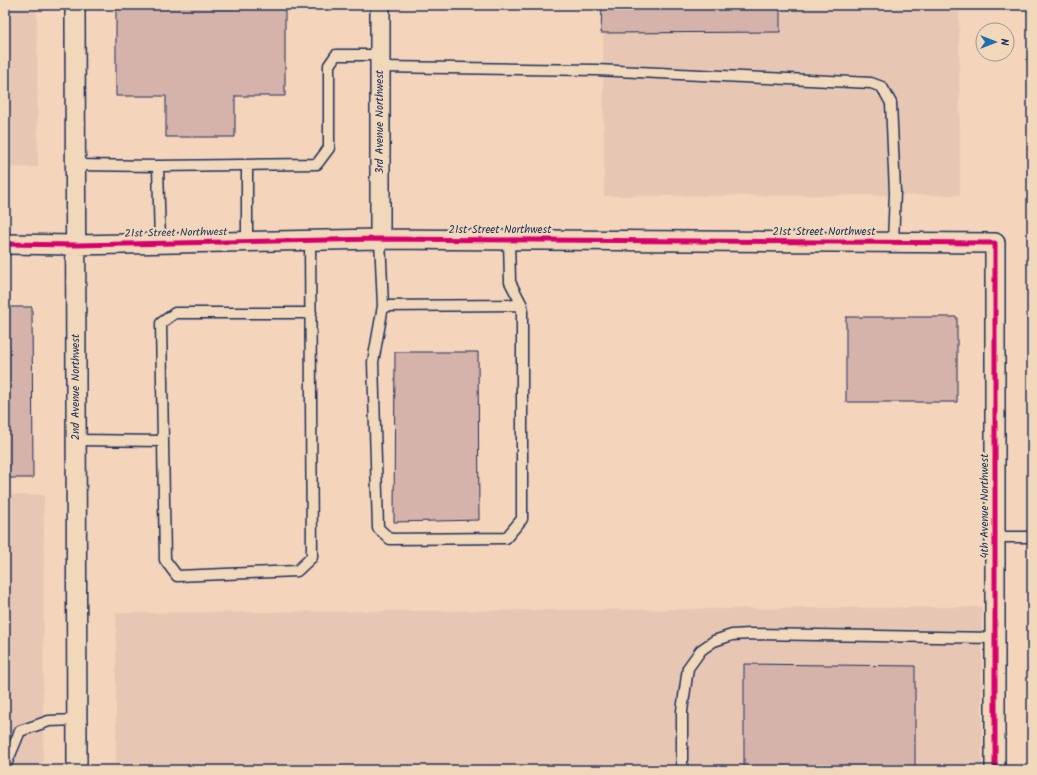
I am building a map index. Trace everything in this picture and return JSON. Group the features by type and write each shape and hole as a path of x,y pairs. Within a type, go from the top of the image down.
{"street":[{"name":"2nd Avenue Northwest","path":"75,5 77,770"},
{"name":"3rd Avenue Northwest","path":"380,5 380,239"},
{"name":"21st Street Northwest","path":"5,244 76,245 380,239 995,243"},
{"name":"4th Avenue Northwest","path":"995,243 995,770"}],"lane":[{"path":"76,164 158,166 317,164 329,148 329,65 336,55 380,61 871,83 882,87 891,103 895,192 894,242"},
{"path":"247,165 247,242"},
{"path":"158,166 160,243"},
{"path":"380,239 383,306 373,362 378,528 390,539 506,538 522,519 522,305 510,282 509,240"},
{"path":"310,240 311,312 312,557 297,571 177,576 165,560 161,323 175,312 311,312"},
{"path":"383,306 522,305"},
{"path":"76,440 163,441"},
{"path":"995,537 1032,537"},
{"path":"682,770 682,711 688,668 701,650 714,641 732,635 750,634 995,638"},
{"path":"5,767 20,731 49,721 77,720"}],"shaded area":[{"path":"5,5 37,5 38,167 5,168"},
{"path":"603,5 959,5 960,195 604,196"},
{"path":"5,495 44,495 43,770 5,770"},
{"path":"982,607 982,770 116,770 116,613"}],"building":[{"path":"116,5 285,5 285,96 235,96 235,137 166,137 166,96 116,96"},
{"path":"602,5 780,5 780,32 601,33"},
{"path":"5,307 32,307 33,478 5,478"},
{"path":"846,317 957,317 957,402 846,402"},
{"path":"395,352 478,352 479,520 394,522"},
{"path":"744,664 915,666 915,770 744,770"}],"cycle path":[{"path":"5,244 76,245 380,239 995,243 995,770"}]}
